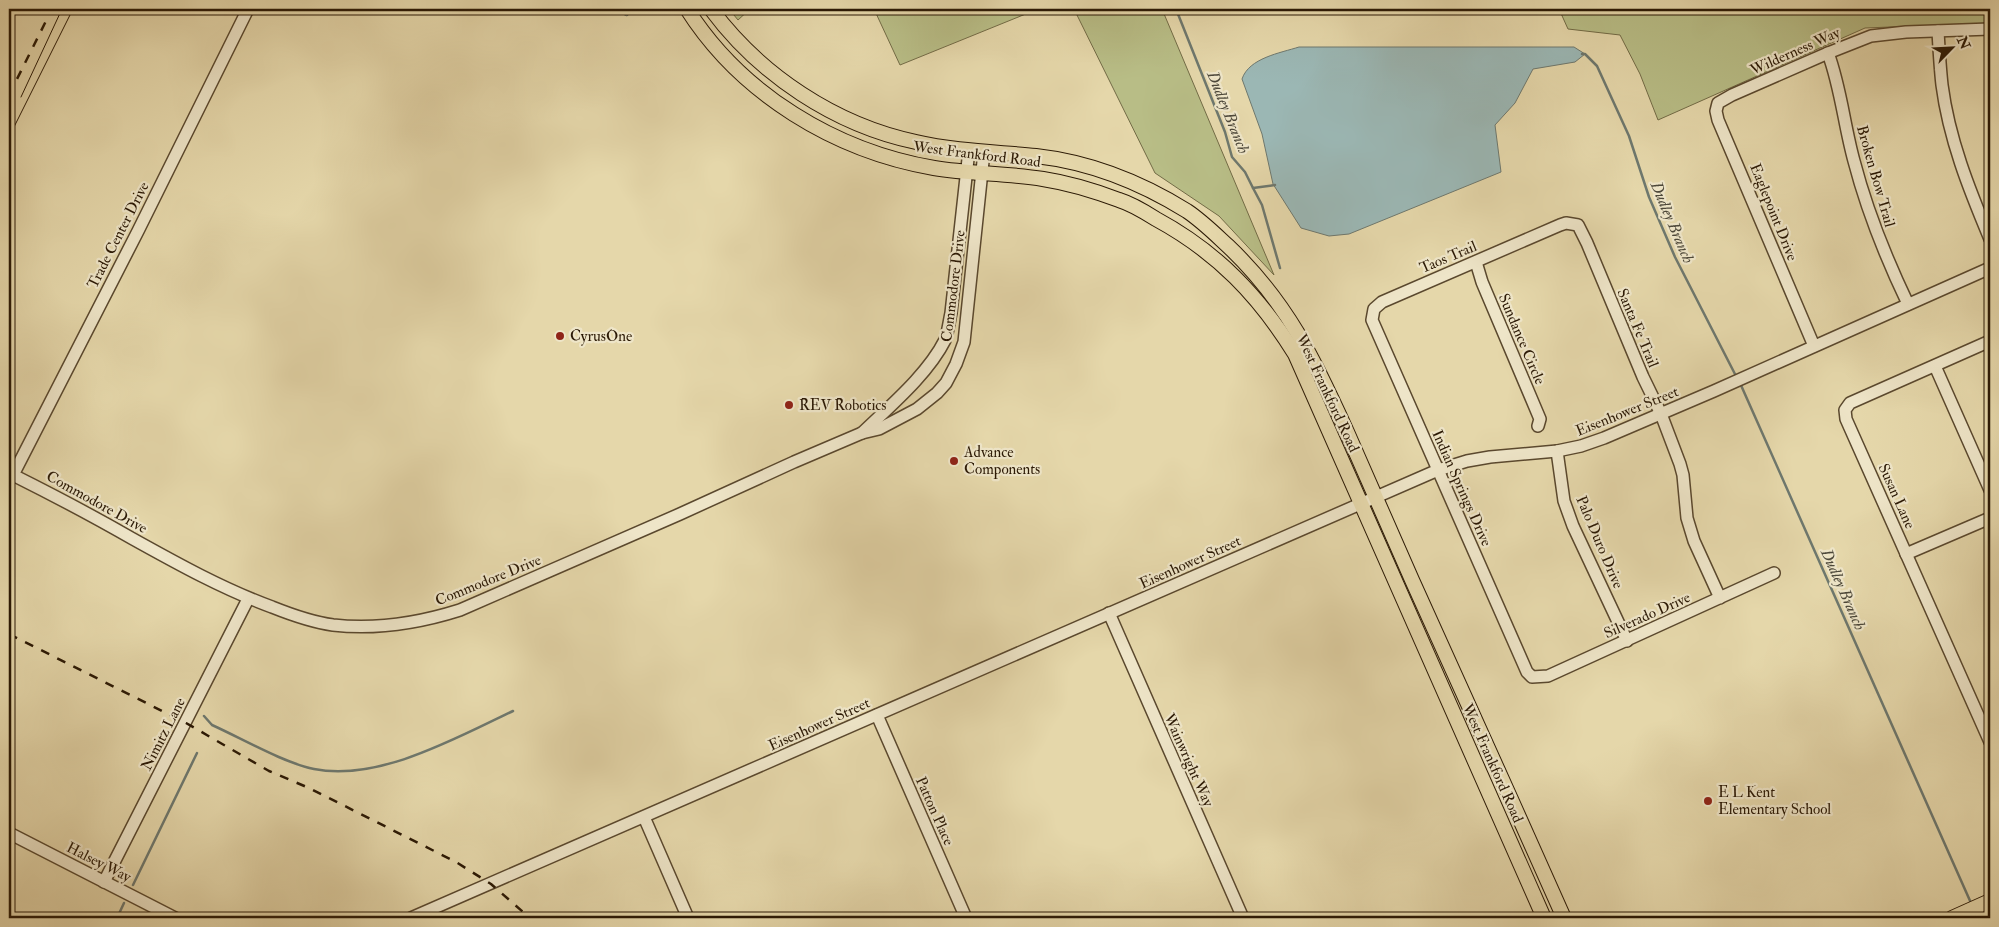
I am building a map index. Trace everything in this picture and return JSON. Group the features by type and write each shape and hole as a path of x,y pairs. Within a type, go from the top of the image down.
{"main road":[{"name":"West Frankford Road","path":"687,9 702,32 735,67 758,88 805,122 846,142 903,161 935,168 1064,183 1122,201 1181,232 1205,249 1247,288 1278,328 1303,372 1544,918"},
{"name":"West Frankford Road","path":"711,9 736,40 778,78 821,106 870,130 915,142 984,152 1039,157 1088,166 1141,187 1188,212 1210,228 1240,257 1283,308 1310,351 1564,918"},
{"path":"1952,918 1990,901"}],"street":[{"name":"Trade Center Drive","path":"13,474 138,231 248,9"},
{"name":"Wilderness Way","path":"1732,95 1828,52 1871,36 1886,33 1990,29"},
{"path":"1938,31 1942,84 1955,148 1990,239"},
{"name":"Broken Bow Trail","path":"1828,52 1839,87 1851,151 1870,216 1908,304"},
{"name":"Eaglepoint Drive","path":"1732,95 1718,102 1716,111 1718,120 1814,346"},
{"name":"Commodore Drive","path":"862,433 902,394 935,357 946,338 951,313 969,150"},
{"name":"Commodore Drive","path":"13,474 62,499 191,572 248,598 304,620 333,625 395,625 460,610 862,433 878,430 917,409 946,382 956,364 964,342 984,152"},
{"name":"Santa Fe Trail","path":"1535,236 1566,224 1578,225 1660,414 1683,475 1687,518 1720,598"},
{"name":"Taos Trail","path":"1374,309 1382,302 1535,236"},
{"name":"Sundance Circle","path":"1476,262 1482,282 1540,419 1538,426"},
{"name":"Eisenhower Street","path":"412,918 1438,470 1467,461 1490,457 1557,451 1604,438 1990,268"},
{"name":"Indian Springs Drive","path":"1374,309 1372,320 1527,672 1532,677"},
{"path":"946,338 964,342"},
{"name":"Susan Lane","path":"1990,341 1850,403 1845,410 1846,419 1990,742"},
{"path":"1935,366 1990,490"},
{"path":"902,394 917,409"},
{"name":"Palo Duro Drive","path":"1557,451 1564,501 1573,526 1627,641"},
{"path":"1906,554 1990,518"},
{"name":"Silverado Drive","path":"1532,677 1548,676 1774,573"},
{"name":"Nimitz Lane","path":"104,882 248,598"},
{"name":"Wainwright Way","path":"1109,614 1243,918"},
{"name":"Patton Place","path":"877,715 966,918"},
{"path":"644,817 688,918"},
{"name":"Halsey Way","path":"9,834 176,918"}],"green space":[{"path":"729,9 750,9 738,20"},
{"path":"874,9 1038,9 900,65"},
{"path":"1074,9 1162,9 1274,275 1219,216 1155,173"},
{"path":"1559,9 1990,9 1990,23 1865,28 1658,120 1640,74 1620,35 1568,29"}],"water":[{"path":"586,9 635,9 627,16"},
{"path":"1299,47 1574,47 1585,54 1575,62 1533,69 1515,103 1495,125 1501,172 1349,234 1329,236 1301,228 1273,184 1262,134 1242,79 1251,66 1258,61"}],"waterway":[{"name":"Dudley Branch","path":"1176,9 1225,132 1232,157 1245,172 1253,188 1275,185"},
{"name":"Dudley Branch","path":"1582,54 1585,54 1597,66 1629,136 1649,197 1675,257 1737,378"},
{"path":"1253,188 1262,205 1280,268"},
{"name":"Dudley Branch","path":"1740,383 1971,903"},
{"path":"204,716 212,725 289,761 314,769 339,771 364,769 416,755 442,745 513,711"},
{"path":"133,885 197,753"},
{"path":"117,918 124,903"}],"tram line":[{"path":"21,97 62,9"},
{"path":"9,137 73,9"}],"railway":[{"path":"9,95 52,9"},
{"path":"9,634 186,723 269,771 309,788 456,862 491,884 530,918"}],"place":[{"name":"CyrusOne","path":"560,336"},
{"name":"REV Robotics","path":"789,405"},
{"name":"Advance Components","path":"954,461"},
{"name":"E L Kent Elementary School","path":"1708,801"}]}
